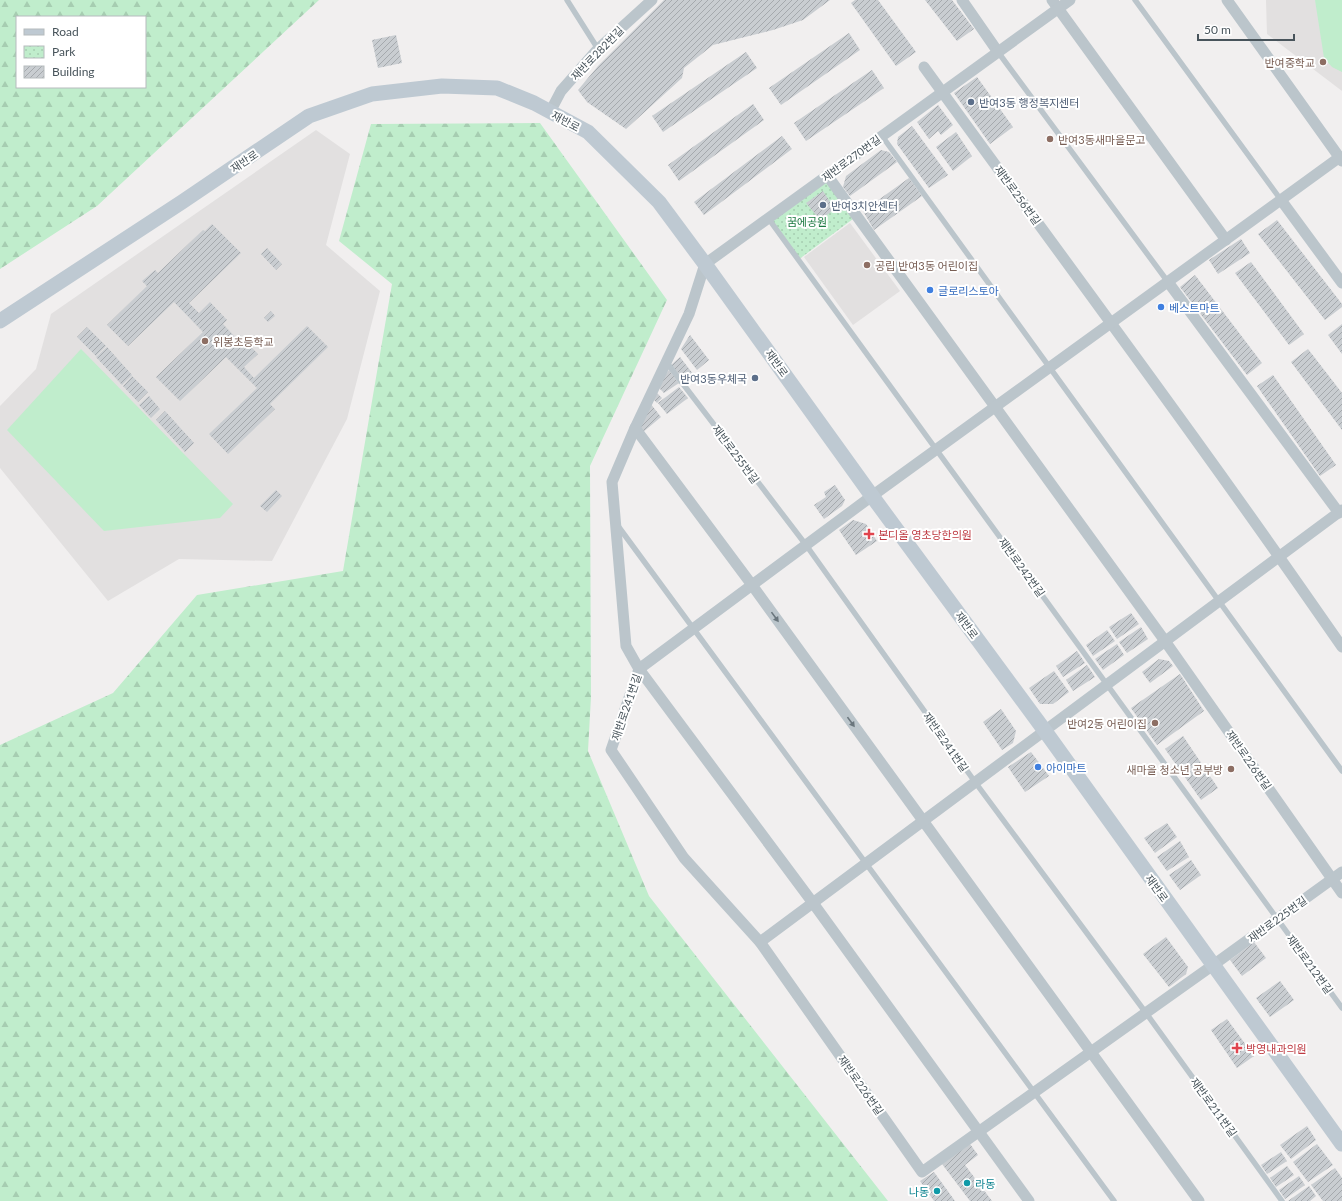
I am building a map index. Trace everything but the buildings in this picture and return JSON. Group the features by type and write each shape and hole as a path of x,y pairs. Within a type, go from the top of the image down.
{"main road":[{"name":"재반로","path":"0,321 182,202 309,116 372,94 442,86 497,88 534,103 588,132 659,202 872,496 1045,731 1342,1144"}],"street":[{"name":"재반로282번길","path":"550,112 561,91 598,49 652,0"},
{"path":"962,0 998,52"},
{"name":"재반로270번길","path":"705,264 998,52 1055,4 1070,0"},
{"path":"705,264 689,314 635,428 612,482 626,646 639,669 936,449 1281,200 1341,159 1227,0"},
{"path":"1055,4 1226,240"},
{"name":"재반로256번길","path":"924,67 1111,323"},
{"path":"827,175 1165,641"},
{"path":"1281,200 1342,283"},
{"path":"1045,731 1220,600 1341,513 1168,282"},
{"path":"1111,323 1342,647"},
{"path":"635,428 752,585 1199,1201"},
{"name":"재반로226번길","path":"1165,641 1332,879"},
{"name":"재반로241번길","path":"639,669 611,750 684,858 760,942 1045,731"},
{"name":"재반로241번길","path":"639,669 813,903"},
{"name":"재반로225번길","path":"1213,966 1342,872"},
{"path":"1332,879 1342,892"},
{"path":"813,903 1028,1201"},
{"name":"재반로226번길","path":"760,942 922,1172 1213,966"}],"lane":[{"path":"567,0 598,49"},
{"path":"1135,0 1281,200"},
{"path":"998,52 1168,282"},
{"path":"882,136 1220,600 1342,771"},
{"path":"768,218 936,449"},
{"name":"재반로255번길","path":"667,363 806,545"},
{"name":"재반로242번길","path":"936,449 1108,684"},
{"path":"615,521 865,864 1114,1201"},
{"name":"재반로241번길","path":"806,545 975,782"},
{"path":"1108,684 1278,919"},
{"path":"975,782 1146,1013"},
{"name":"재반로212번길","path":"1278,919 1342,1008"},
{"name":"재반로211번길","path":"1146,1013 1282,1201"}],"shaded area":[{"name":"반여중학교","path":"1266,0 1342,0 1342,91 1267,34"},
{"name":"위봉초등학교","path":"316,130 350,154 326,245 380,291 347,419 272,561 179,559 108,601 0,468 0,406 36,369 51,314"},
{"path":"850,223 900,291 853,325 804,257"}],"green space":[{"path":"0,0 319,0 97,206 0,269"},
{"path":"1315,0 1342,0 1342,72 1332,67 1324,58"},
{"path":"540,123 667,300 590,466 591,697 588,751 649,896 888,1201 0,1201 0,745 113,693 197,595 343,571 392,284 339,241 371,124"},
{"name":"꿈에공원","path":"827,175 857,216 798,260 768,218"},
{"path":"81,349 233,504 220,518 104,531 7,430"}],"place":[{"name":"반여중학교","path":"1323,62"},
{"name":"반여3동 행정복지센터","path":"971,102"},
{"name":"반여3동새마을문고","path":"1050,139"},
{"name":"반여3치안센터","path":"823,205"},
{"name":"공립 반여3동 어린이집","path":"867,265"},
{"name":"글로리스토아","path":"930,290"},
{"name":"베스트마트","path":"1161,307"},
{"name":"위봉초등학교","path":"205,341"},
{"name":"반여3동우체국","path":"755,378"},
{"name":"본디올 영초당한의원","path":"869,534"},
{"name":"반여2동 어린이집","path":"1155,723"},
{"name":"아이마트","path":"1038,767"},
{"name":"새마을 청소년 공부방","path":"1231,769"},
{"name":"박영내과의원","path":"1237,1048"},
{"name":"라동","path":"967,1183"},
{"name":"나동","path":"937,1191"}]}
